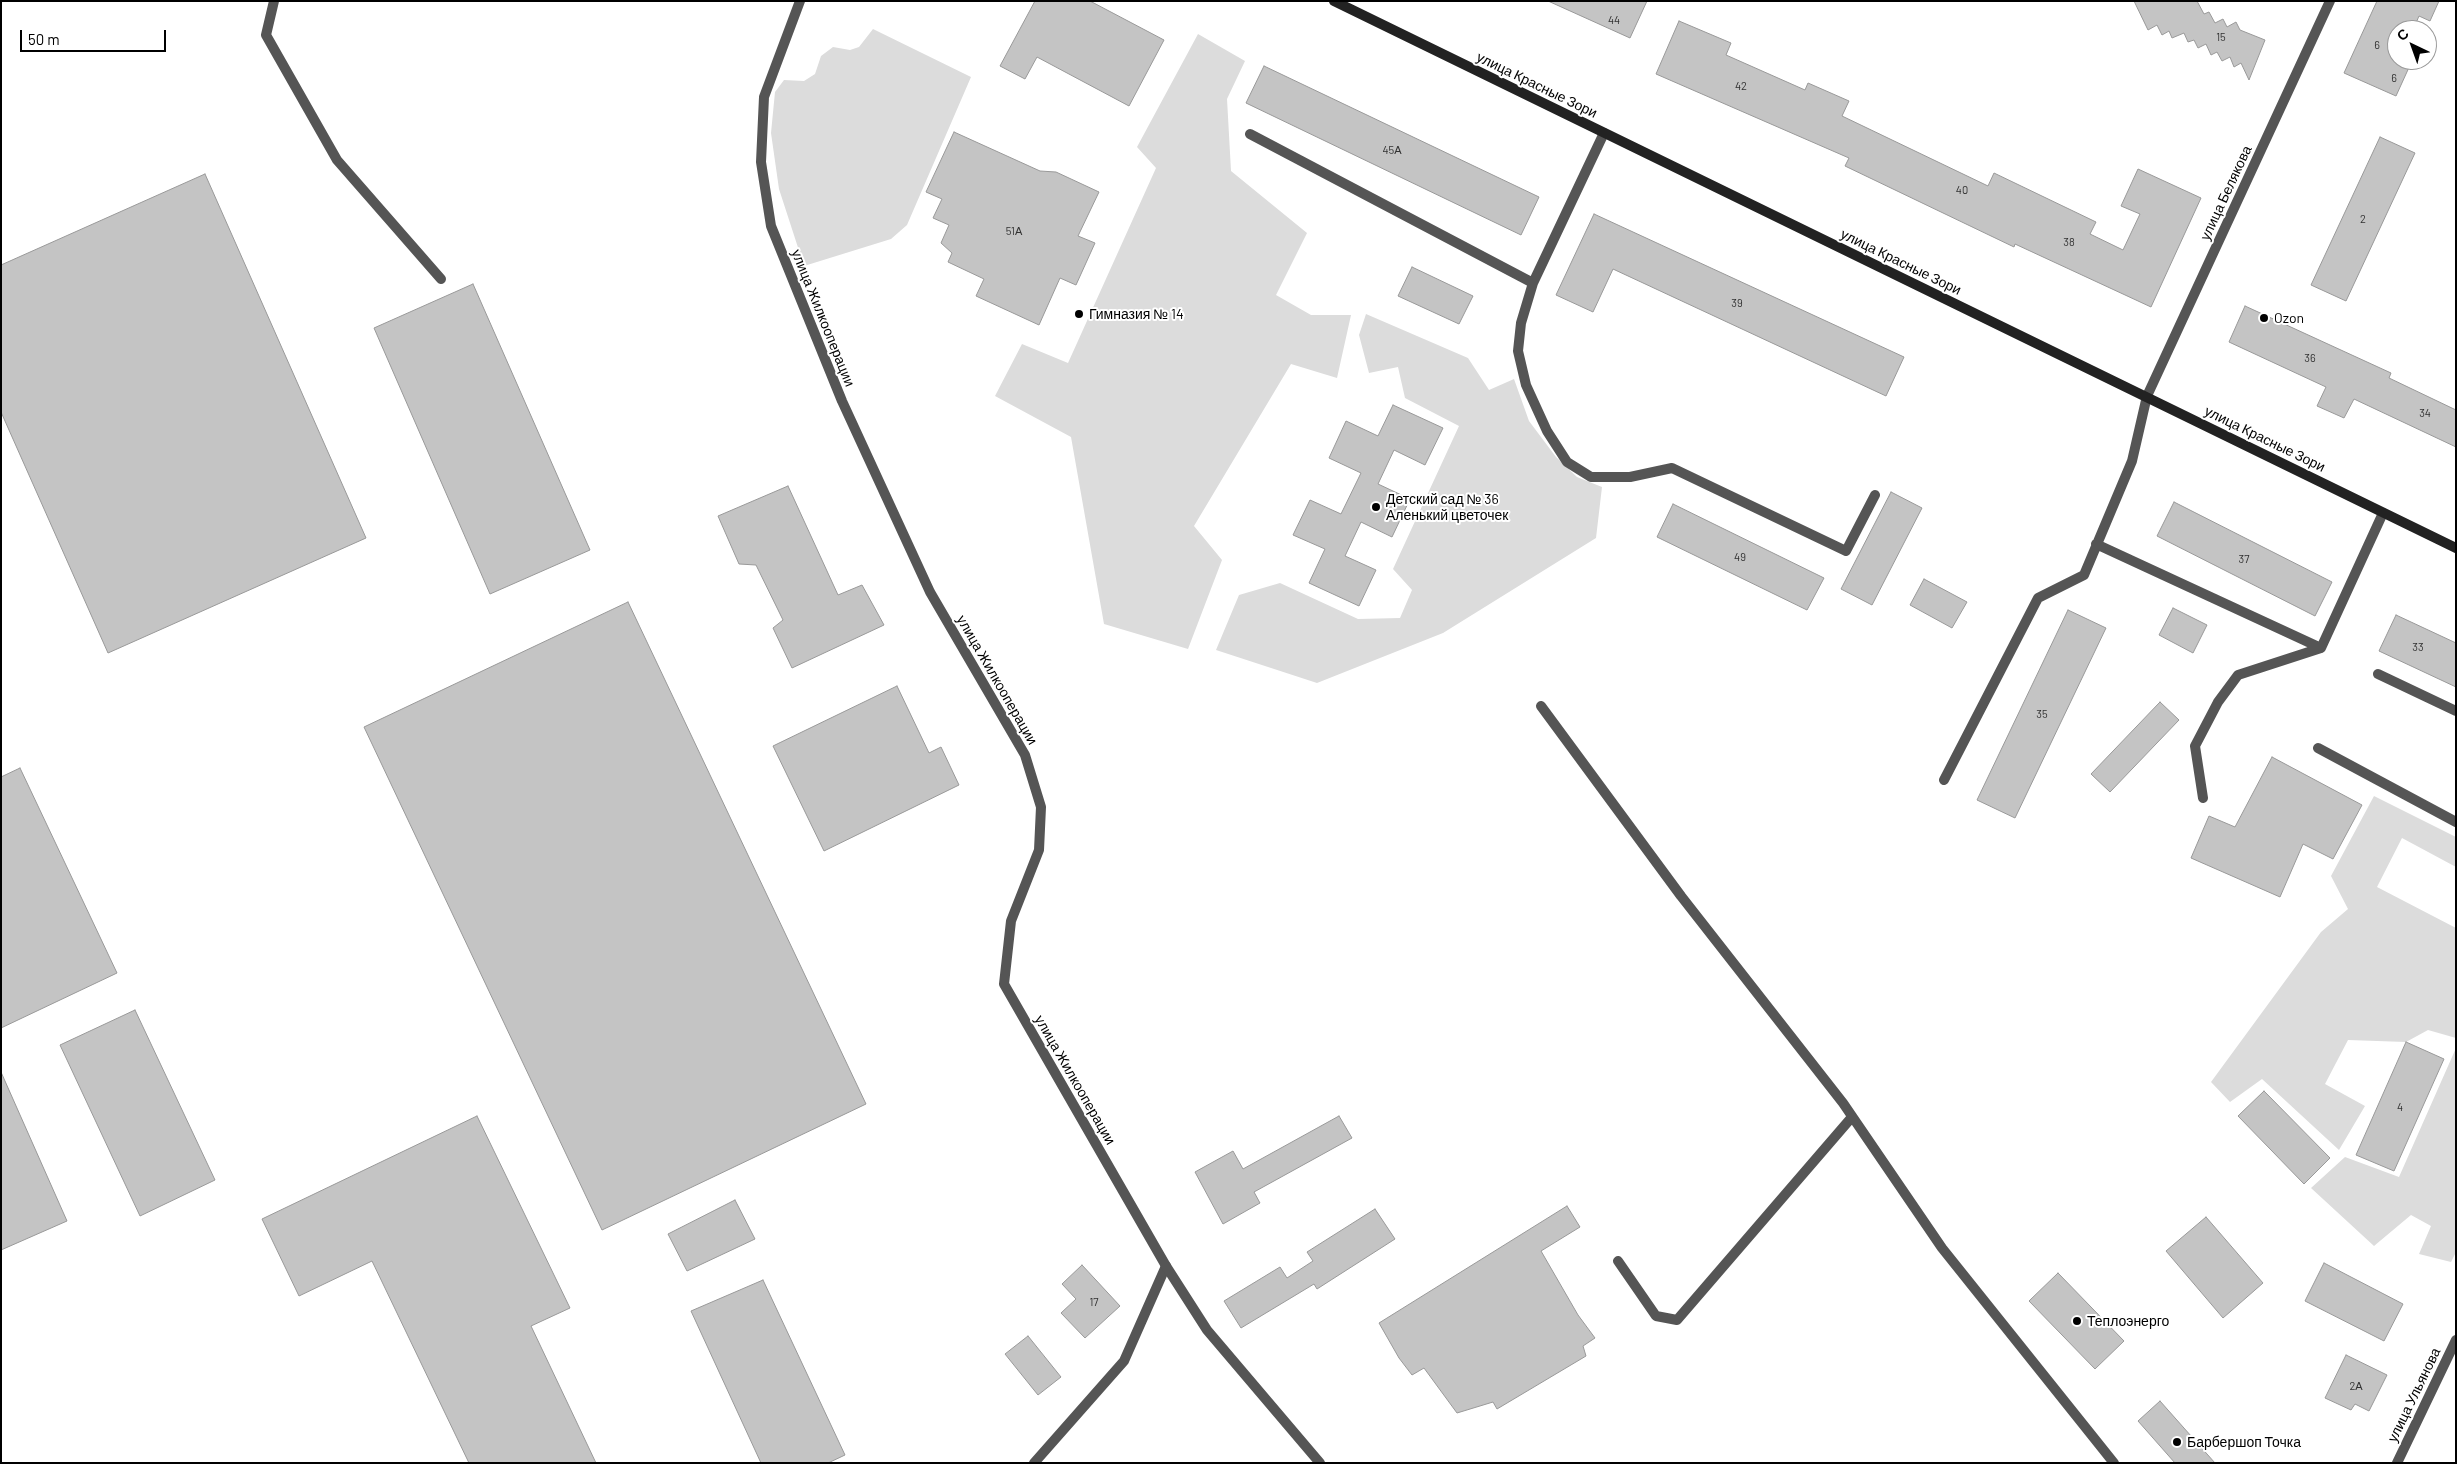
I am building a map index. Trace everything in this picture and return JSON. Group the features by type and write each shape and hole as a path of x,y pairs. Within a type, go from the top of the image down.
{"main road":[{"name":"улица Красные Зори","path":"1334,1 2456,548"}],"street":[{"path":"274,1 266,35 337,160 441,279"},
{"name":"улица Жилкооперации","path":"800,1 764,97 761,162 771,226 842,401 930,592 1025,755 1041,807 1039,850 1011,921 1004,984 1166,1266 1207,1330 1320,1463"},
{"name":"улица Белякова","path":"1944,780 2038,598 2084,575 2132,461 2147,396 2330,1"},
{"path":"1604,133 1533,283 1521,323 1518,351 1526,385 1547,431 1567,462 1591,477 1630,477 1672,468 1846,552 1875,495"},
{"path":"1250,134 1533,283"},
{"path":"2203,798 2195,746 2218,702 2238,675 2321,648 2383,513"},
{"path":"2096,544 2321,648"},
{"path":"2378,674 2456,711"},
{"path":"1541,706 1681,896 1852,1117 1942,1248 2114,1463"},
{"path":"2318,748 2456,822"},
{"path":"1618,1261 1656,1316 1677,1320 1852,1117"},
{"path":"1034,1463 1124,1361 1166,1266"},
{"name":"улица Ульянова","path":"2396,1463 2456,1340"}],"shaded area":[{"path":"873,29 971,77 907,225 891,239 804,266 779,189 771,133 775,92 784,80 804,81 815,74 821,56 833,47 850,50 859,47"},
{"path":"1198,34 1245,61 1227,99 1231,171 1307,233 1276,295 1311,315 1351,315 1337,378 1291,364 1194,526 1222,560 1188,649 1104,624 1071,437 995,396 1022,344 1068,363 1156,168 1137,147"},
{"path":"1366,314 1468,358 1489,390 1514,379 1529,421 1556,457 1577,477 1602,487 1596,538 1443,633 1317,683 1216,650 1239,595 1280,583 1358,619 1400,618 1412,590 1393,569 1459,426 1405,398 1398,367 1369,373 1359,335"},
{"path":"2374,796 2456,837 2456,867 2402,838 2377,887 2456,928 2456,1038 2428,1030 2406,1042 2348,1040 2325,1084 2365,1106 2339,1150 2262,1079 2230,1102 2211,1082 2321,932 2348,909 2331,876"},
{"path":"2456,1048 2456,1252 2451,1262 2419,1254 2431,1226 2411,1215 2374,1246 2311,1188 2345,1157 2399,1177"}],"building":[{"path":"1035,1 1090,1 1164,40 1129,106 1037,57 1025,79 1000,66"},
{"path":"1548,1 1647,1 1630,38"},
{"path":"2134,1 2197,1 2204,14 2209,12 2215,23 2223,19 2227,27 2236,22 2240,30 2265,40 2249,80 2241,63 2234,67 2230,57 2222,61 2217,52 2211,55 2206,44 2198,48 2194,40 2188,42 2184,33 2172,38 2169,31 2162,35 2157,25 2148,30"},
{"path":"2377,1 2439,1 2430,20 2419,16 2417,20 2387,20 2387,70 2408,70 2396,96 2344,73"},
{"path":"1679,21 1731,43 1726,55 1805,90 1808,83 1849,101 1842,116 1988,186 1994,173 2096,222 2090,234 2123,250 2140,214 2121,206 2138,169 2201,198 2151,307 2015,244 2014,247 1845,166 1849,158 1656,74"},
{"path":"1264,66 1539,197 1521,235 1246,103"},
{"path":"954,132 1040,171 1056,172 1099,192 1078,236 1095,243 1076,285 1060,278 1039,325 976,296 984,279 948,262 952,253 941,243 949,225 933,218 942,199 926,192"},
{"path":"2380,137 2415,153 2346,301 2311,285"},
{"path":"205,174 366,538 108,653 1,412 1,265"},
{"path":"1594,214 1904,357 1886,396 1613,269 1593,312 1556,295"},
{"path":"1412,267 1473,296 1459,324 1398,296"},
{"path":"473,284 590,550 490,594 374,328"},
{"path":"2245,306 2391,373 2389,378 2456,410 2456,447 2354,399 2344,418 2317,406 2326,387 2229,342"},
{"name":"Детский сад № 36 Аленький цветочек","path":"1393,405 1443,428 1425,465 1394,450 1378,484 1410,499 1392,537 1361,522 1345,556 1376,570 1359,606 1309,583 1325,549 1293,535 1310,500 1341,514 1361,473 1329,458 1346,421 1378,436"},
{"path":"788,486 838,595 862,585 884,625 792,668 773,628 783,620 756,565 739,564 718,516"},
{"path":"1891,492 1922,508 1872,605 1841,589"},
{"path":"2174,502 2332,582 2315,616 2157,536"},
{"path":"1673,504 1824,578 1807,610 1657,537"},
{"path":"1924,579 1967,602 1952,628 1910,605"},
{"path":"628,602 866,1104 602,1230 364,727"},
{"path":"2173,608 2207,625 2193,653 2159,635"},
{"path":"2068,610 2106,628 2015,818 1977,800"},
{"path":"2396,615 2456,643 2456,687 2379,651"},
{"path":"897,686 929,753 941,747 959,785 824,851 773,746"},
{"path":"2160,702 2179,720 2110,792 2091,774"},
{"path":"2272,757 2362,805 2333,859 2303,844 2280,897 2191,858 2209,816 2235,827"},
{"path":"20,768 117,973 1,1028 1,777"},
{"path":"135,1010 215,1180 140,1216 60,1045"},
{"path":"2406,1042 2444,1059 2394,1171 2356,1155"},
{"path":"1,1072 67,1221 1,1250"},
{"path":"2264,1091 2330,1158 2304,1184 2238,1116"},
{"path":"477,1116 570,1308 531,1326 596,1463 469,1463 372,1261 299,1296 262,1219"},
{"path":"1339,1116 1352,1138 1254,1192 1260,1203 1223,1224 1195,1172 1233,1151 1243,1169"},
{"path":"735,1200 755,1239 687,1271 668,1234"},
{"path":"1567,1206 1580,1227 1541,1251 1578,1315 1595,1338 1583,1346 1586,1356 1497,1409 1493,1402 1457,1413 1424,1368 1412,1375 1399,1358 1379,1323"},
{"path":"1375,1209 1395,1239 1317,1289 1314,1284 1241,1328 1224,1301 1280,1267 1287,1278 1313,1261 1307,1252"},
{"path":"2206,1217 2263,1283 2223,1318 2166,1251"},
{"path":"2324,1263 2403,1304 2384,1341 2305,1301"},
{"path":"1082,1265 1120,1306 1085,1338 1061,1313 1076,1299 1062,1284"},
{"name":"Теплоэнерго","path":"2058,1273 2124,1341 2095,1369 2029,1301"},
{"path":"763,1280 845,1455 828,1463 761,1463 691,1311"},
{"path":"1028,1336 1061,1377 1038,1395 1005,1354"},
{"path":"2346,1355 2387,1375 2369,1411 2355,1404 2351,1410 2325,1398"},
{"name":"Барбершоп Точка","path":"2160,1401 2215,1463 2175,1463 2138,1421"}],"place":[{"name":"Гимназия № 14","path":"1079,314"},
{"name":"Ozon","path":"2264,318"},
{"name":"Детский сад № 36 Аленький цветочек","path":"1376,507"},
{"name":"Теплоэнерго","path":"2077,1321"},
{"name":"Барбершоп Точка","path":"2177,1442"}]}
